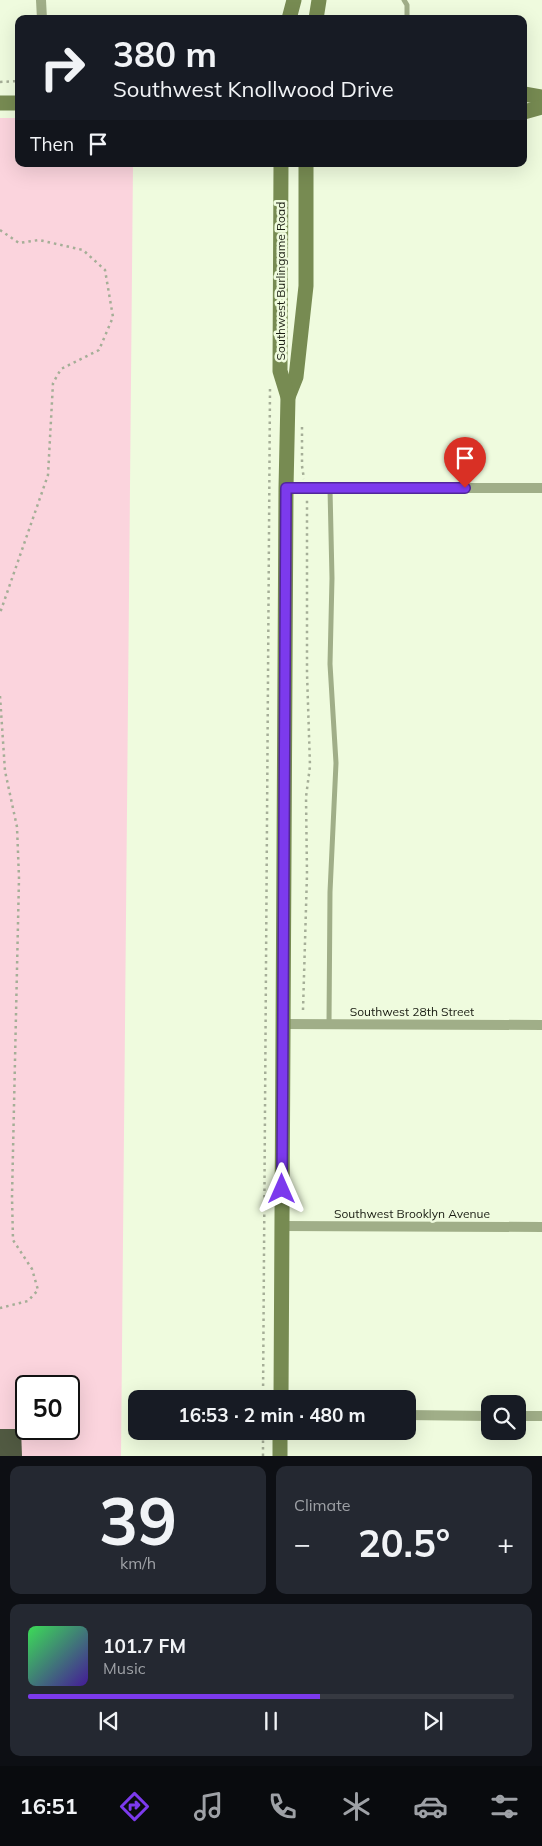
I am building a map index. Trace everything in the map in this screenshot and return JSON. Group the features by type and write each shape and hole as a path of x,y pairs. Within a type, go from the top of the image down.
{"main road":[{"path":"290,15 294,0"},
{"path":"317,15 319,0"},
{"path":"527,94 542,97"},
{"path":"0,103 15,103"},
{"path":"527,111 542,107"},
{"name":"Southwest Burlingame Road","path":"281,167 280,371 288,396 281,1390"},
{"name":"Southwest Burlingame Road","path":"288,396 296,377 306,286 306,167"},
{"path":"280,1440 280,1456"}],"street":[{"path":"41,0 42,15"},
{"path":"286,488 542,488"},
{"name":"Southwest 28th Street","path":"283,1024 542,1025"},
{"name":"Southwest Brooklyn Avenue","path":"282,1226 542,1227"},
{"path":"416,1415 481,1416"},
{"path":"526,1416 542,1416"}],"lane":[{"path":"404,0 407,5 407,15"},
{"path":"329,1024 330,892 336,763 330,664 332,578 330,489"}],"path":[{"path":"0,82 15,82"},
{"path":"0,230 19,243 39,240 82,250 104,270 113,317 99,350 61,369 53,383 48,476 0,613"},
{"path":"263,1390 270,385"},
{"path":"302,421 302,466 308,505 307,673 310,766 306,797 307,874 303,1010"},
{"path":"0,696 5,771 17,827 19,878 12,1197 13,1240 32,1269 38,1290 28,1301 0,1308"},
{"path":"263,1440 263,1456"}],"shaded area":[{"path":"0,118 15,118 15,167 133,167 121,1456 0,1456"}],"building":[{"path":"0,1429 15,1429 15,1440 21,1440 22,1456 0,1456"}],"route":[{"path":"282,1189 286,488 465,488"}]}
